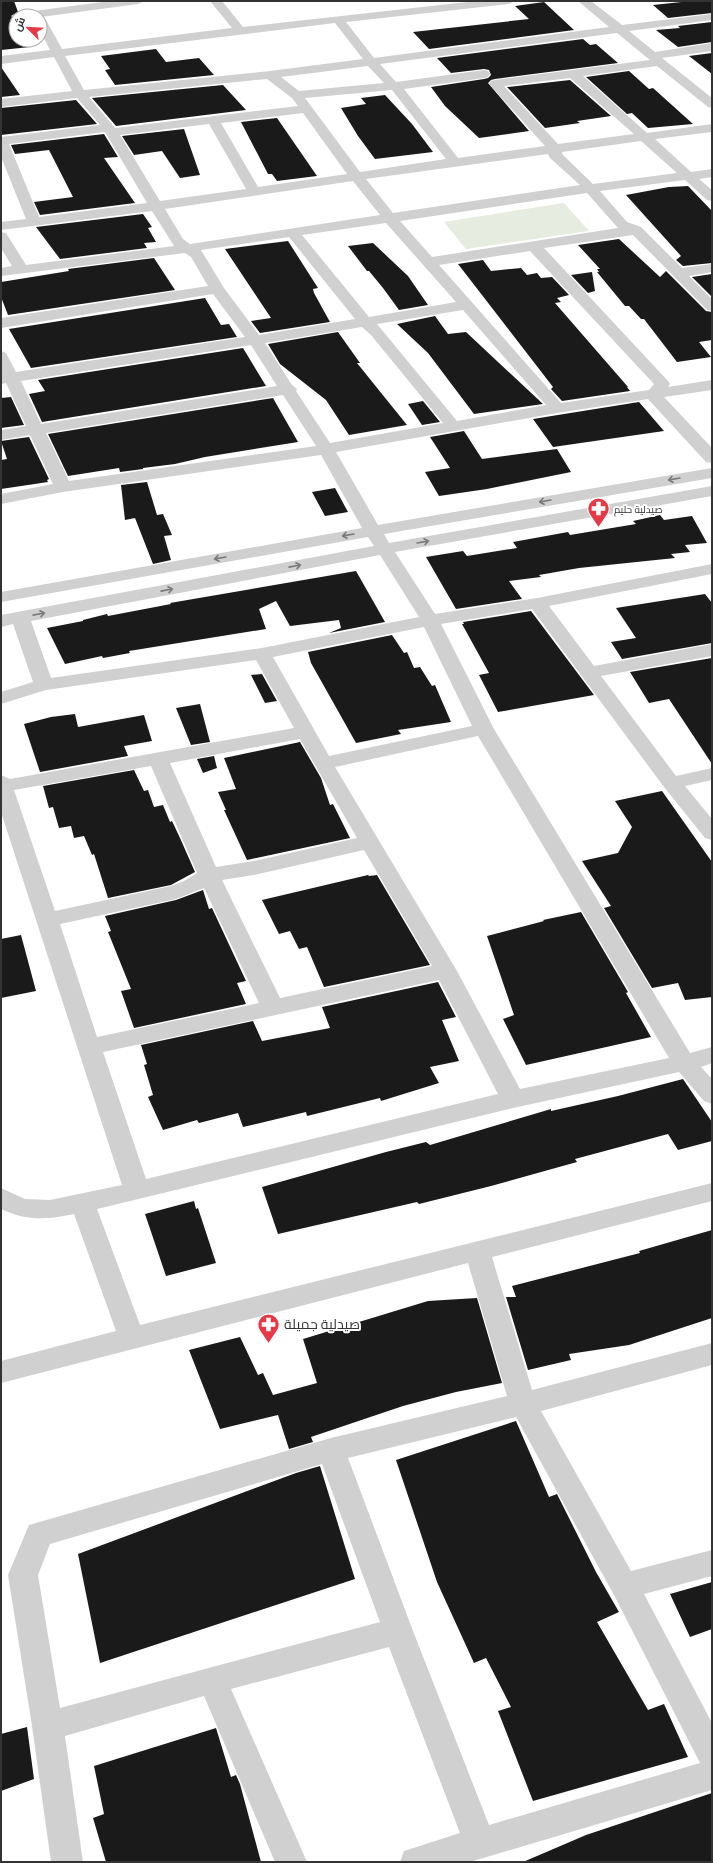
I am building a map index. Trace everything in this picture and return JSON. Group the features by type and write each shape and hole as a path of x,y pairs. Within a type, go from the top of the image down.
{"street":[{"path":"48,15 138,1"},
{"path":"216,1 240,31"},
{"path":"384,1 396,14"},
{"path":"1,60 338,19 509,1"},
{"path":"584,1 712,104"},
{"path":"1,103 270,75 463,51 712,17"},
{"path":"338,19 371,62 394,86 455,162"},
{"path":"48,34 80,94 110,130 178,242 197,254 217,289 255,340 326,449 384,549 430,620 484,729 684,1063 712,1094"},
{"path":"494,84 656,59 712,47"},
{"path":"463,51 555,149 555,155 590,188 622,225 636,230 677,274 712,307"},
{"path":"572,73 690,176 712,198"},
{"path":"296,95 394,86 484,74"},
{"path":"270,75 296,95 356,176 389,217 557,408"},
{"path":"34,221 1,141 213,120 305,109"},
{"path":"213,120 254,191"},
{"path":"1,226 155,206 455,162 712,128"},
{"path":"1,272 189,248 590,188 712,173"},
{"path":"429,262 636,230"},
{"path":"292,232 365,322 376,332 454,427"},
{"path":"1,236 21,269"},
{"path":"533,245 662,384 653,395"},
{"path":"677,274 712,268"},
{"path":"1,323 217,289"},
{"path":"6,378 255,340 466,305"},
{"path":"1,356 6,378 36,429 63,487"},
{"path":"1,499 63,487 326,449 557,408 653,395 712,385"},
{"path":"1,435 289,390"},
{"path":"653,395 712,458"},
{"path":"1,597 373,530 712,473"},
{"path":"1,621 384,549 712,491"},
{"path":"1,698 44,685 262,654 430,620 537,603 712,569"},
{"path":"537,603 671,783 712,833"},
{"path":"20,617 44,685"},
{"path":"589,673 712,650"},
{"path":"262,654 323,763 446,971 513,1099"},
{"path":"323,763 484,729"},
{"path":"137,1191 88,1047 2,783 158,759 307,732"},
{"path":"158,759 209,875 273,1008"},
{"path":"671,783 712,774"},
{"path":"46,920 176,892 192,886 209,875 254,868 370,842"},
{"path":"88,1047 446,971"},
{"path":"1,1198 22,1208 50,1210 137,1191 513,1099 684,1063 712,1055"},
{"path":"1,1372 712,1192"},
{"path":"82,1203 132,1338"},
{"path":"478,1251 523,1404 624,1586 712,1755"},
{"path":"67,1862 48,1726 22,1575 39,1534 331,1450 523,1404 712,1354"},
{"path":"331,1450 398,1631 480,1842"},
{"path":"624,1586 712,1564"},
{"path":"48,1726 212,1680 398,1631"},
{"path":"212,1680 291,1862"},
{"path":"416,1862 712,1775"}],"shaded area":[{"path":"564,203 589,231 466,249 444,222"}],"building":[{"path":"1,1 14,1 17,8 8,8 8,48 20,48 1,50"},
{"path":"691,1 712,1 712,13 668,18 653,5"},
{"path":"544,2 574,30 429,49 413,32 529,19 515,6"},
{"path":"712,22 712,42 678,47 656,30 680,28 678,26"},
{"path":"583,39 590,45 596,44 618,63 495,79 488,83 529,131 479,138 445,106 431,87 484,79 491,75 489,70 484,69 451,73 437,58"},
{"path":"156,49 166,62 199,58 214,75 115,85 105,70 110,69 101,56"},
{"path":"712,53 712,74 689,56"},
{"path":"1,67 20,95 1,97"},
{"path":"629,71 649,89 653,88 693,124 648,128 632,113 627,114 586,77"},
{"path":"570,80 611,116 577,121 580,123 545,128 507,87"},
{"path":"223,85 246,110 116,126 92,98"},
{"path":"385,95 412,124 433,152 375,159 358,136 341,108 366,104 361,98"},
{"path":"76,100 97,124 1,135 1,108"},
{"path":"277,118 317,176 277,181 272,174 268,174 241,122"},
{"path":"184,129 200,175 180,178 162,151 134,155 122,136"},
{"path":"104,134 118,157 104,158 135,203 40,215 34,202 73,197 49,150 15,154 11,145"},
{"path":"688,186 712,211 712,263 683,266 676,260 681,256 626,195 669,187"},
{"path":"143,214 152,227 148,228 156,242 144,243 147,248 60,259 36,227"},
{"path":"619,239 660,277 666,271 706,311 712,312 712,340 699,342 711,357 677,362 644,319 641,319 629,306 625,306 597,272 599,272 597,269 600,269 578,245"},
{"path":"288,241 318,288 313,289 314,293 330,322 260,333 251,321 271,318 225,249"},
{"path":"373,243 408,276 428,305 399,310 348,246"},
{"path":"154,258 175,290 8,315 1,297 1,282 69,271 68,269"},
{"path":"483,260 491,271 521,268 527,275 537,273 541,278 552,277 569,295 557,298 561,302 555,303 630,391 562,401 551,389 553,387 458,264"},
{"path":"592,272 595,291 588,293 571,275"},
{"path":"712,274 712,297 692,277"},
{"path":"205,298 221,325 229,324 237,337 31,368 9,329"},
{"path":"435,316 448,334 466,332 543,404 474,414 428,353 397,324"},
{"path":"338,332 360,363 357,363 407,425 349,435 326,400 280,364 268,344"},
{"path":"243,348 266,386 42,422 29,394 45,391 38,380"},
{"path":"11,397 24,425 1,428 1,398"},
{"path":"273,398 298,442 143,469 120,472 119,468 68,476 48,434"},
{"path":"423,401 440,422 422,425 408,404"},
{"path":"639,402 664,431 553,447 533,419"},
{"path":"464,431 482,459 557,449 571,472 487,489 439,496 425,472 450,468 430,437"},
{"path":"29,437 49,479 47,480 48,482 1,489 1,460 7,459 1,441"},
{"path":"147,482 157,515 163,514 172,535 164,536 171,560 153,564 135,518 125,520 121,485"},
{"path":"335,488 348,512 325,516 312,492"},
{"path":"660,515 664,520 692,516 707,543 685,545 690,552 671,554 675,558 579,568 539,575 541,577 509,581 522,599 456,609 426,557 463,551 467,556 517,548 513,542 568,532 570,535 636,524 633,521"},
{"path":"356,571 385,622 329,633 341,628 339,620 290,626 276,601 259,609 266,629 129,651 130,653 103,658 102,656 65,664 47,628 83,621 107,614 108,616 171,604 170,603"},
{"path":"705,594 712,603 712,643 622,659 611,642 636,638 616,608"},
{"path":"531,611 594,695 498,712 479,675 489,673 462,624 464,624 463,622"},
{"path":"392,635 404,653 407,652 414,668 420,667 432,686 435,685 451,722 398,730 401,734 356,743 311,663 308,652"},
{"path":"712,658 712,764 669,699 649,703 630,672"},
{"path":"262,674 277,701 265,703 251,675"},
{"path":"200,704 210,742 191,745 176,708"},
{"path":"75,714 78,727 144,715 152,741 124,746 128,756 40,772 24,724 51,717"},
{"path":"300,742 321,778 330,805 333,804 350,838 247,860 224,810 226,810 218,792 236,789 224,758"},
{"path":"214,756 217,768 203,773 197,759"},
{"path":"134,770 144,791 148,790 154,807 163,805 170,822 172,821 195,872 171,885 108,898 94,854 92,855 84,836 74,838 71,826 59,828 53,807 49,808 43,786"},
{"path":"662,791 712,862 712,997 685,1000 678,983 652,988 604,908 611,906 582,861 618,853 632,827 615,801"},
{"path":"368,875 377,875 430,965 324,987 307,947 299,949 290,931 279,934 262,900"},
{"path":"203,890 209,909 212,908 246,981 237,983 246,1004 134,1028 121,991 131,989 108,932 111,931 105,916 176,900"},
{"path":"581,912 628,992 626,993 651,1037 526,1065 503,1019 514,1015 487,936 544,921 543,920"},
{"path":"21,935 36,991 1,998 1,939"},
{"path":"438,982 456,1017 442,1020 459,1061 430,1067 439,1083 381,1101 380,1098 307,1116 306,1112 243,1127 238,1113 199,1123 197,1120 163,1130 148,1097 153,1095 144,1065 147,1064 141,1045 253,1021 262,1041 330,1028 322,1007"},
{"path":"683,1079 712,1122 712,1141 678,1150 668,1134 575,1159 577,1162 491,1186 419,1204 417,1202 278,1234 262,1187 426,1142 430,1145 551,1109 551,1111 618,1096"},
{"path":"194,1201 196,1209 198,1208 216,1263 166,1276 145,1214"},
{"path":"712,1230 712,1318 629,1345 569,1354 571,1360 528,1370 506,1297 516,1297 512,1286 640,1253 639,1251"},
{"path":"477,1298 502,1383 456,1392 403,1406 311,1437 313,1442 289,1449 278,1415 220,1429 189,1350 240,1337 258,1375 263,1373 273,1395 317,1383 303,1339 428,1301"},
{"path":"516,1421 549,1497 557,1494 596,1572 619,1612 597,1622 648,1710 664,1704 688,1757 533,1801 498,1711 511,1707 486,1658 474,1663 437,1582 396,1460"},
{"path":"320,1466 355,1579 100,1663 78,1554 296,1473"},
{"path":"712,1582 712,1629 690,1637 670,1594"},
{"path":"27,1727 34,1779 1,1791 1,1734"},
{"path":"216,1728 231,1777 236,1775 240,1784 261,1862 106,1862 93,1818 104,1814 94,1766"},
{"path":"712,1793 712,1862 523,1862 586,1835"}],"place":[{"name":"صيدلية حليم","path":"599,528"},
{"name":"صيدلية جميلة","path":"269,1344"}]}
